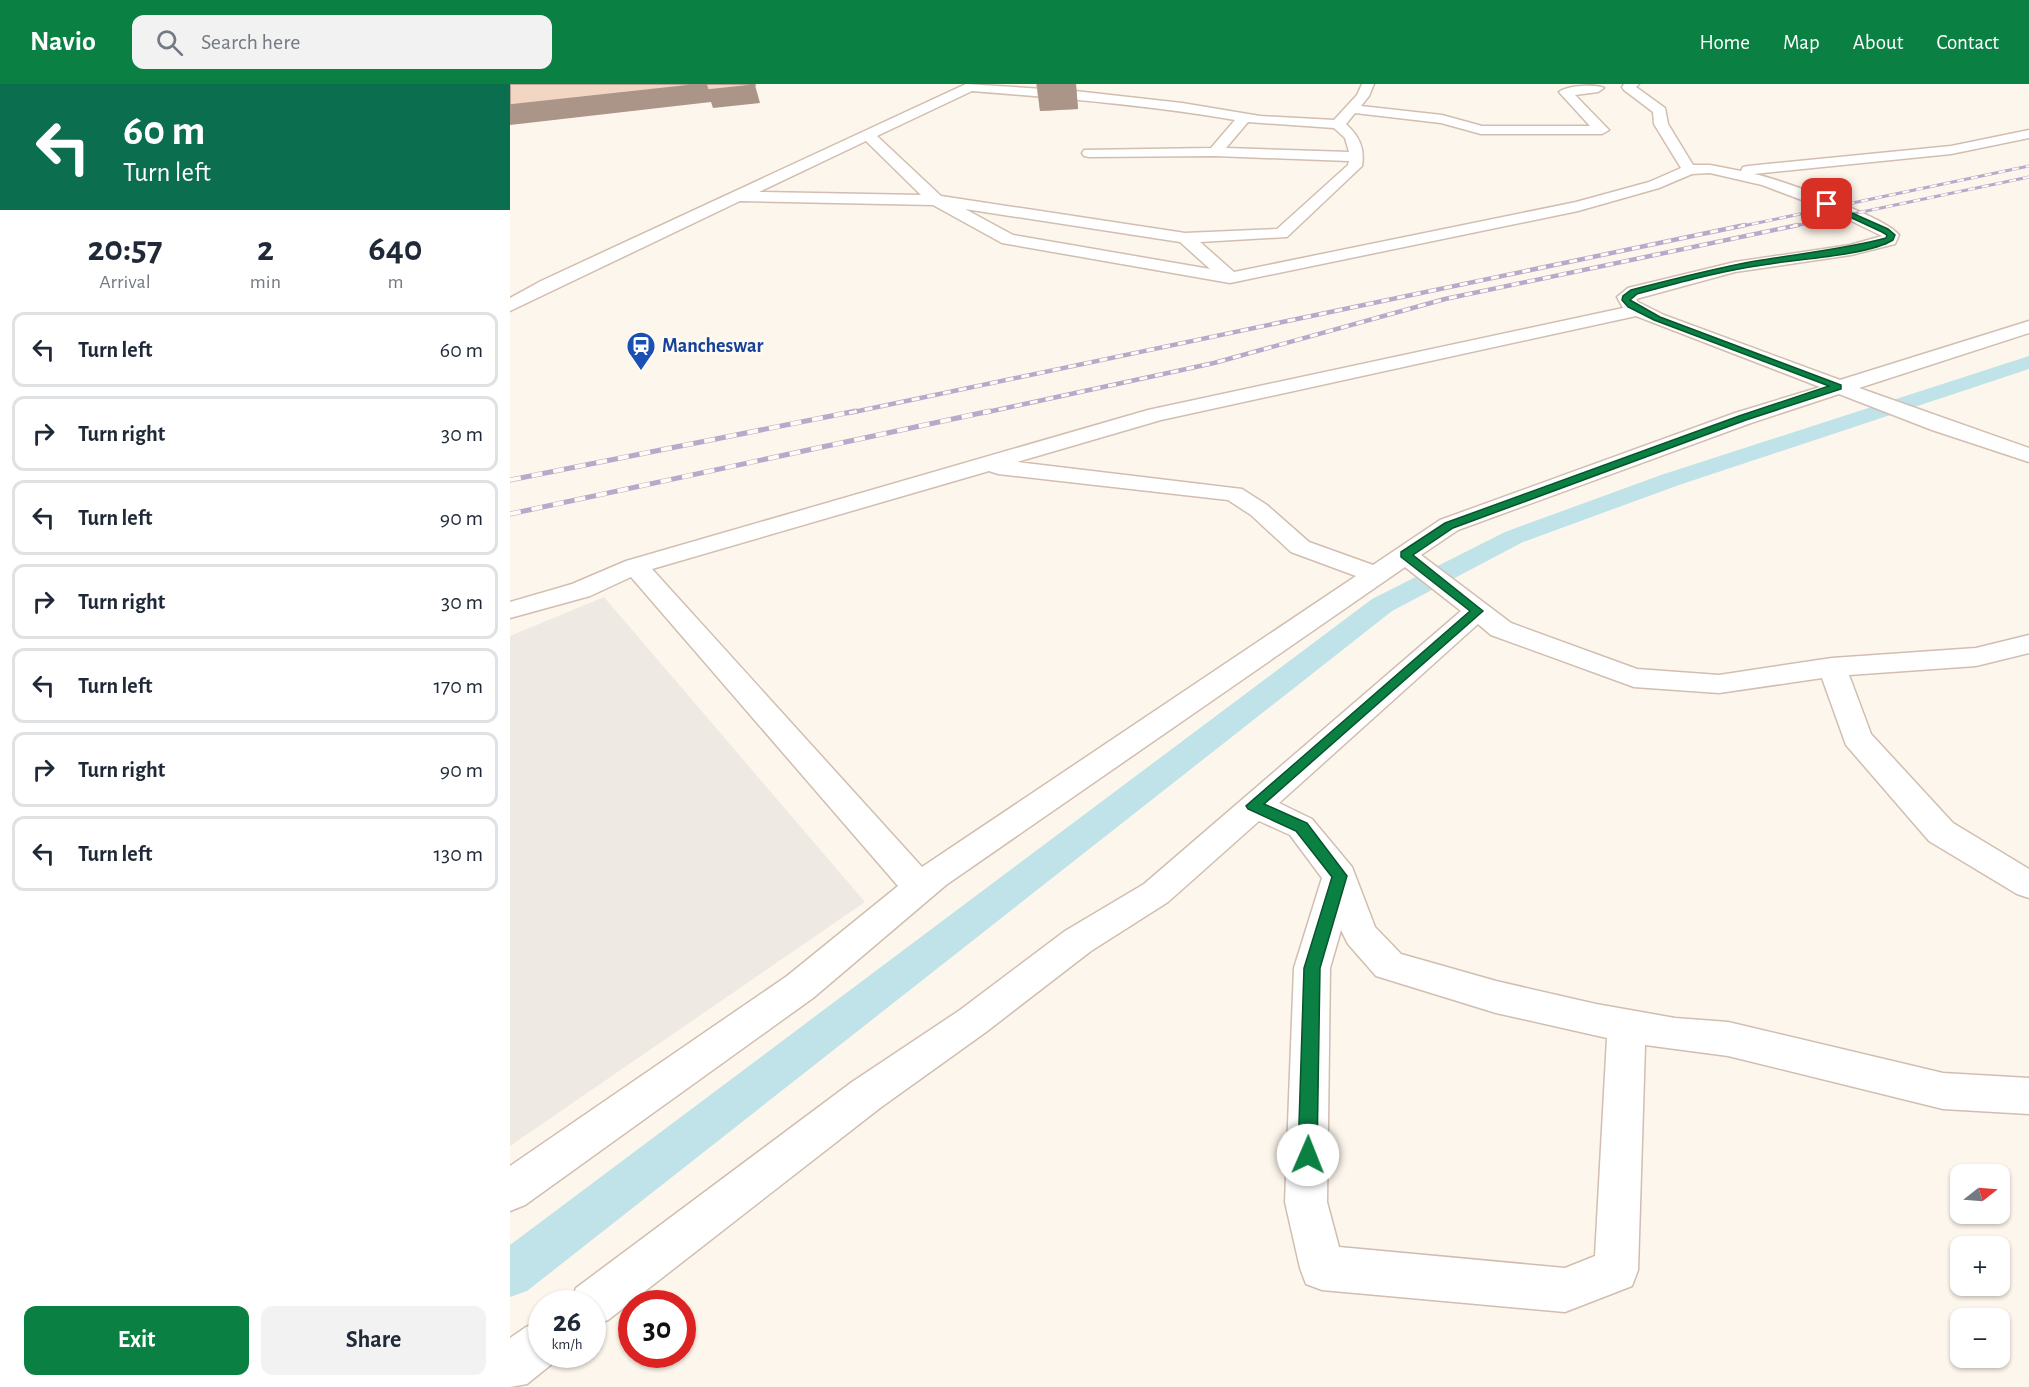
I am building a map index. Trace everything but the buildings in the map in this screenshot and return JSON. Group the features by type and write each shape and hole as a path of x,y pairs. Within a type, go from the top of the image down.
{"street":[{"path":"1338,123 1363,96 1368,84"},
{"path":"1581,84 1618,87 1660,111 1661,124 1689,170"},
{"path":"510,305 547,285 737,196 973,86 1182,107 1244,118 1292,123 1338,123 1351,135 1358,158 1355,166 1281,234 1185,238 936,200 737,196"},
{"path":"1352,109 1442,119 1481,130 1602,130 1565,92 1618,87"},
{"path":"1215,152 1244,118"},
{"path":"1733,173 1760,168 1851,162 1951,150 2029,134"},
{"path":"868,135 884,153 936,200 1008,239 1230,278 1578,206 1654,186 1689,170 1710,169 1766,181 1837,208 1885,230 1891,235 1889,240 1851,250 1735,267 1644,289 1626,297 1631,306 1838,387 2029,455"},
{"path":"1089,153 1215,152 1358,158"},
{"path":"1185,238 1230,278"},
{"path":"510,295 547,285"},
{"path":"510,610 581,590 635,566 1156,415 1638,310"},
{"path":"510,1191 800,987 920,888 1080,776 1449,525 1743,418 2029,327"},
{"path":"983,465 1234,494 1259,510 1300,547 1376,575"},
{"path":"1406,555 1501,629 1634,678 1719,684 1832,667 1976,657 2029,644"},
{"path":"635,566 920,888"},
{"path":"606,1293 866,1095 973,1022 1078,941 1156,893 1475,609"},
{"path":"1832,667 1857,738 1941,832 2029,885"},
{"path":"1254,806 1301,827 1340,876 1360,934 1389,965 1496,997 1675,1034 1728,1038 1943,1090 2029,1096"},
{"path":"1340,876 1312,968 1306,1202 1322,1268 1565,1290 1616,1270 1627,1025"},
{"path":"510,1367 528,1354"}],"shaded area":[{"path":"604,597 865,902 510,1146 510,636"}],"waterway":[{"path":"510,1274 1382,605 1514,537 1670,480 2029,362"}],"railway":[{"path":"1738,227 2029,166"},
{"path":"1790,227 2029,177"},
{"path":"849,413 1745,225"},
{"path":"983,413 1214,363 1445,299 1798,225"},
{"path":"510,480 856,411"},
{"path":"510,514 990,411"}],"place":[{"name":"Mancheswar","path":"641,372"}],"route":[{"path":"1308,1155 1312,968 1340,876 1301,827 1254,806 1477,611 1405,555 1449,525 1743,418 1838,387 1657,319 1631,306 1626,300 1626,297 1634,292 1695,276 1761,262 1851,250 1889,240 1891,235 1885,230 1827,204"}]}
